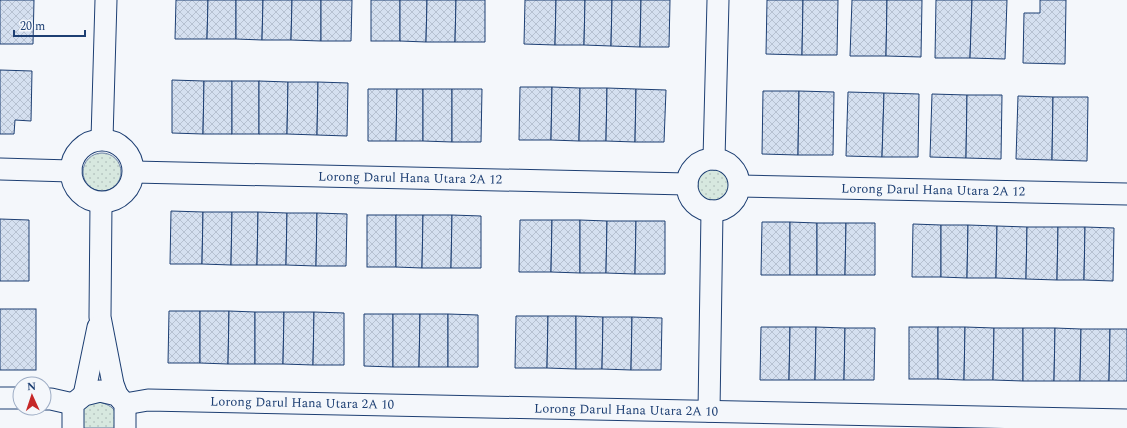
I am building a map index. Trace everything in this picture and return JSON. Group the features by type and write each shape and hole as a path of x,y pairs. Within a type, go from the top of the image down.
{"street":[{"path":"102,139 106,0"},
{"path":"714,159 718,0"},
{"path":"102,139 111,141 128,153 132,161 134,172 132,182 119,198 110,202 101,203 89,200 80,194 74,186 71,171 71,165 75,155 81,147 102,139"},
{"path":"714,159 722,160 730,164 736,171 740,186 733,202 726,207 712,211 702,208 695,203 690,197 687,184 691,171 697,164 705,160 714,159"},
{"path":"0,169 71,171"},
{"name":"Lorong Darul Hana Utara 2A 12","path":"134,172 687,184"},
{"name":"Lorong Darul Hana Utara 2A 12","path":"740,186 1127,194"},
{"path":"101,203 100,317 112,384 121,400 125,428"},
{"path":"710,412 712,211"},
{"path":"73,428 100,317"},
{"path":"52,399 79,399 100,391 121,400"},
{"path":"0,398 12,398"},
{"name":"Lorong Darul Hana Utara 2A 10","path":"121,400 1127,420"}],"shaded area":[{"path":"98,153 106,153 116,158 120,165 120,179 116,186 106,191 98,191 88,186 86,183 83,176 83,168 88,158 91,156"},
{"path":"710,165 718,165 728,170 732,177 732,191 728,198 718,203 710,203 700,198 698,195 695,188 695,180 700,170 703,168"},
{"path":"99,402 114,410 117,418 117,428 79,428 83,408 90,403"}],"building":[{"path":"0,0 34,0 33,44 0,44"},
{"path":"176,0 208,0 207,39 175,39"},
{"path":"208,0 236,0 236,39 207,39"},
{"path":"236,0 263,0 262,40 236,39"},
{"path":"263,0 292,0 291,40 262,40"},
{"path":"292,0 321,0 321,41 291,40"},
{"path":"321,0 352,0 351,41 321,41"},
{"path":"371,0 400,0 400,41 371,41"},
{"path":"400,0 427,0 426,42 400,41"},
{"path":"427,0 456,0 455,42 426,42"},
{"path":"456,0 485,0 485,42 455,42"},
{"path":"525,0 556,0 555,45 524,44"},
{"path":"556,0 585,0 584,45 555,45"},
{"path":"585,0 612,0 611,46 584,45"},
{"path":"612,0 641,0 640,47 611,46"},
{"path":"641,0 670,0 669,47 640,47"},
{"path":"767,0 803,0 802,55 766,54"},
{"path":"803,0 838,0 837,55 802,55"},
{"path":"852,0 887,0 886,56 850,56"},
{"path":"887,0 922,0 921,57 886,56"},
{"path":"936,0 972,0 970,58 935,58"},
{"path":"972,0 1007,0 1005,59 970,58"},
{"path":"1040,0 1066,0 1065,64 1023,63 1024,13 1040,13"},
{"path":"0,70 32,71 31,121 15,120 14,134 0,134"},
{"path":"172,80 204,81 203,134 172,133"},
{"path":"204,81 232,81 232,134 203,134"},
{"path":"232,81 259,81 259,134 232,134"},
{"path":"259,81 288,82 287,134 259,134"},
{"path":"288,82 318,82 317,135 287,134"},
{"path":"318,82 348,83 347,136 317,135"},
{"path":"520,87 552,87 551,140 519,140"},
{"path":"552,87 580,88 579,141 551,140"},
{"path":"580,88 607,88 606,141 579,141"},
{"path":"607,88 636,89 635,142 606,141"},
{"path":"368,89 397,89 396,141 368,141"},
{"path":"397,89 423,89 423,141 396,141"},
{"path":"423,89 452,89 452,142 423,141"},
{"path":"452,89 482,89 481,142 452,142"},
{"path":"636,89 666,90 664,142 635,142"},
{"path":"763,91 799,91 798,155 762,154"},
{"path":"799,91 834,92 833,155 798,155"},
{"path":"848,92 884,93 882,157 846,156"},
{"path":"884,93 919,94 918,157 882,157"},
{"path":"932,94 967,95 966,158 930,157"},
{"path":"967,95 1002,95 1001,159 966,158"},
{"path":"1018,96 1053,97 1052,160 1016,159"},
{"path":"1053,97 1088,97 1087,161 1052,160"},
{"path":"171,211 203,212 202,264 170,264"},
{"path":"203,212 232,212 231,265 202,264"},
{"path":"232,212 258,212 257,265 231,265"},
{"path":"258,212 287,213 286,265 257,265"},
{"path":"287,213 317,213 316,266 286,265"},
{"path":"317,213 347,214 346,266 316,266"},
{"path":"367,215 396,215 396,267 367,267"},
{"path":"396,215 423,215 422,268 396,267"},
{"path":"423,215 452,215 451,268 422,268"},
{"path":"452,215 481,216 481,268 451,268"},
{"path":"0,219 29,220 29,281 0,281"},
{"path":"520,220 552,220 551,272 519,272"},
{"path":"552,220 580,220 580,273 551,272"},
{"path":"580,220 607,221 606,273 580,273"},
{"path":"607,221 636,221 635,274 606,273"},
{"path":"636,221 665,221 665,274 635,274"},
{"path":"762,222 790,222 790,275 761,275"},
{"path":"790,222 817,223 817,275 790,275"},
{"path":"817,223 846,223 845,275 817,275"},
{"path":"846,223 875,223 875,275 845,275"},
{"path":"913,224 941,225 941,277 912,277"},
{"path":"941,225 968,225 967,278 941,277"},
{"path":"968,225 997,226 996,278 967,278"},
{"path":"997,226 1027,227 1026,279 996,278"},
{"path":"1027,227 1058,227 1057,280 1026,279"},
{"path":"1058,227 1085,227 1084,280 1057,280"},
{"path":"1085,227 1114,228 1113,281 1084,280"},
{"path":"0,309 36,309 36,370 0,370"},
{"path":"169,311 200,311 200,363 168,363"},
{"path":"200,311 229,311 228,364 200,363"},
{"path":"229,311 255,312 255,364 228,364"},
{"path":"255,312 284,312 283,364 255,364"},
{"path":"284,312 314,312 313,365 283,364"},
{"path":"314,312 344,313 344,365 313,365"},
{"path":"364,314 393,314 393,367 364,366"},
{"path":"393,314 420,314 419,367 393,367"},
{"path":"420,314 448,314 448,367 419,367"},
{"path":"448,314 478,315 478,367 448,367"},
{"path":"516,316 548,316 547,368 515,368"},
{"path":"548,316 576,316 576,369 547,368"},
{"path":"576,316 603,317 602,369 576,369"},
{"path":"603,317 632,317 631,370 602,369"},
{"path":"632,317 662,318 661,370 631,370"},
{"path":"761,327 790,327 789,380 760,380"},
{"path":"790,327 816,327 815,380 789,380"},
{"path":"816,327 845,328 844,380 815,380"},
{"path":"909,327 938,327 938,379 909,379"},
{"path":"938,327 965,327 964,380 938,379"},
{"path":"965,327 994,328 993,380 964,380"},
{"path":"845,328 875,328 874,380 844,380"},
{"path":"994,328 1023,328 1023,381 993,380"},
{"path":"1023,328 1055,328 1054,381 1023,381"},
{"path":"1055,328 1081,329 1080,381 1054,381"},
{"path":"1081,329 1110,329 1109,381 1080,381"},
{"path":"1110,329 1127,329 1127,381 1109,381"}]}
